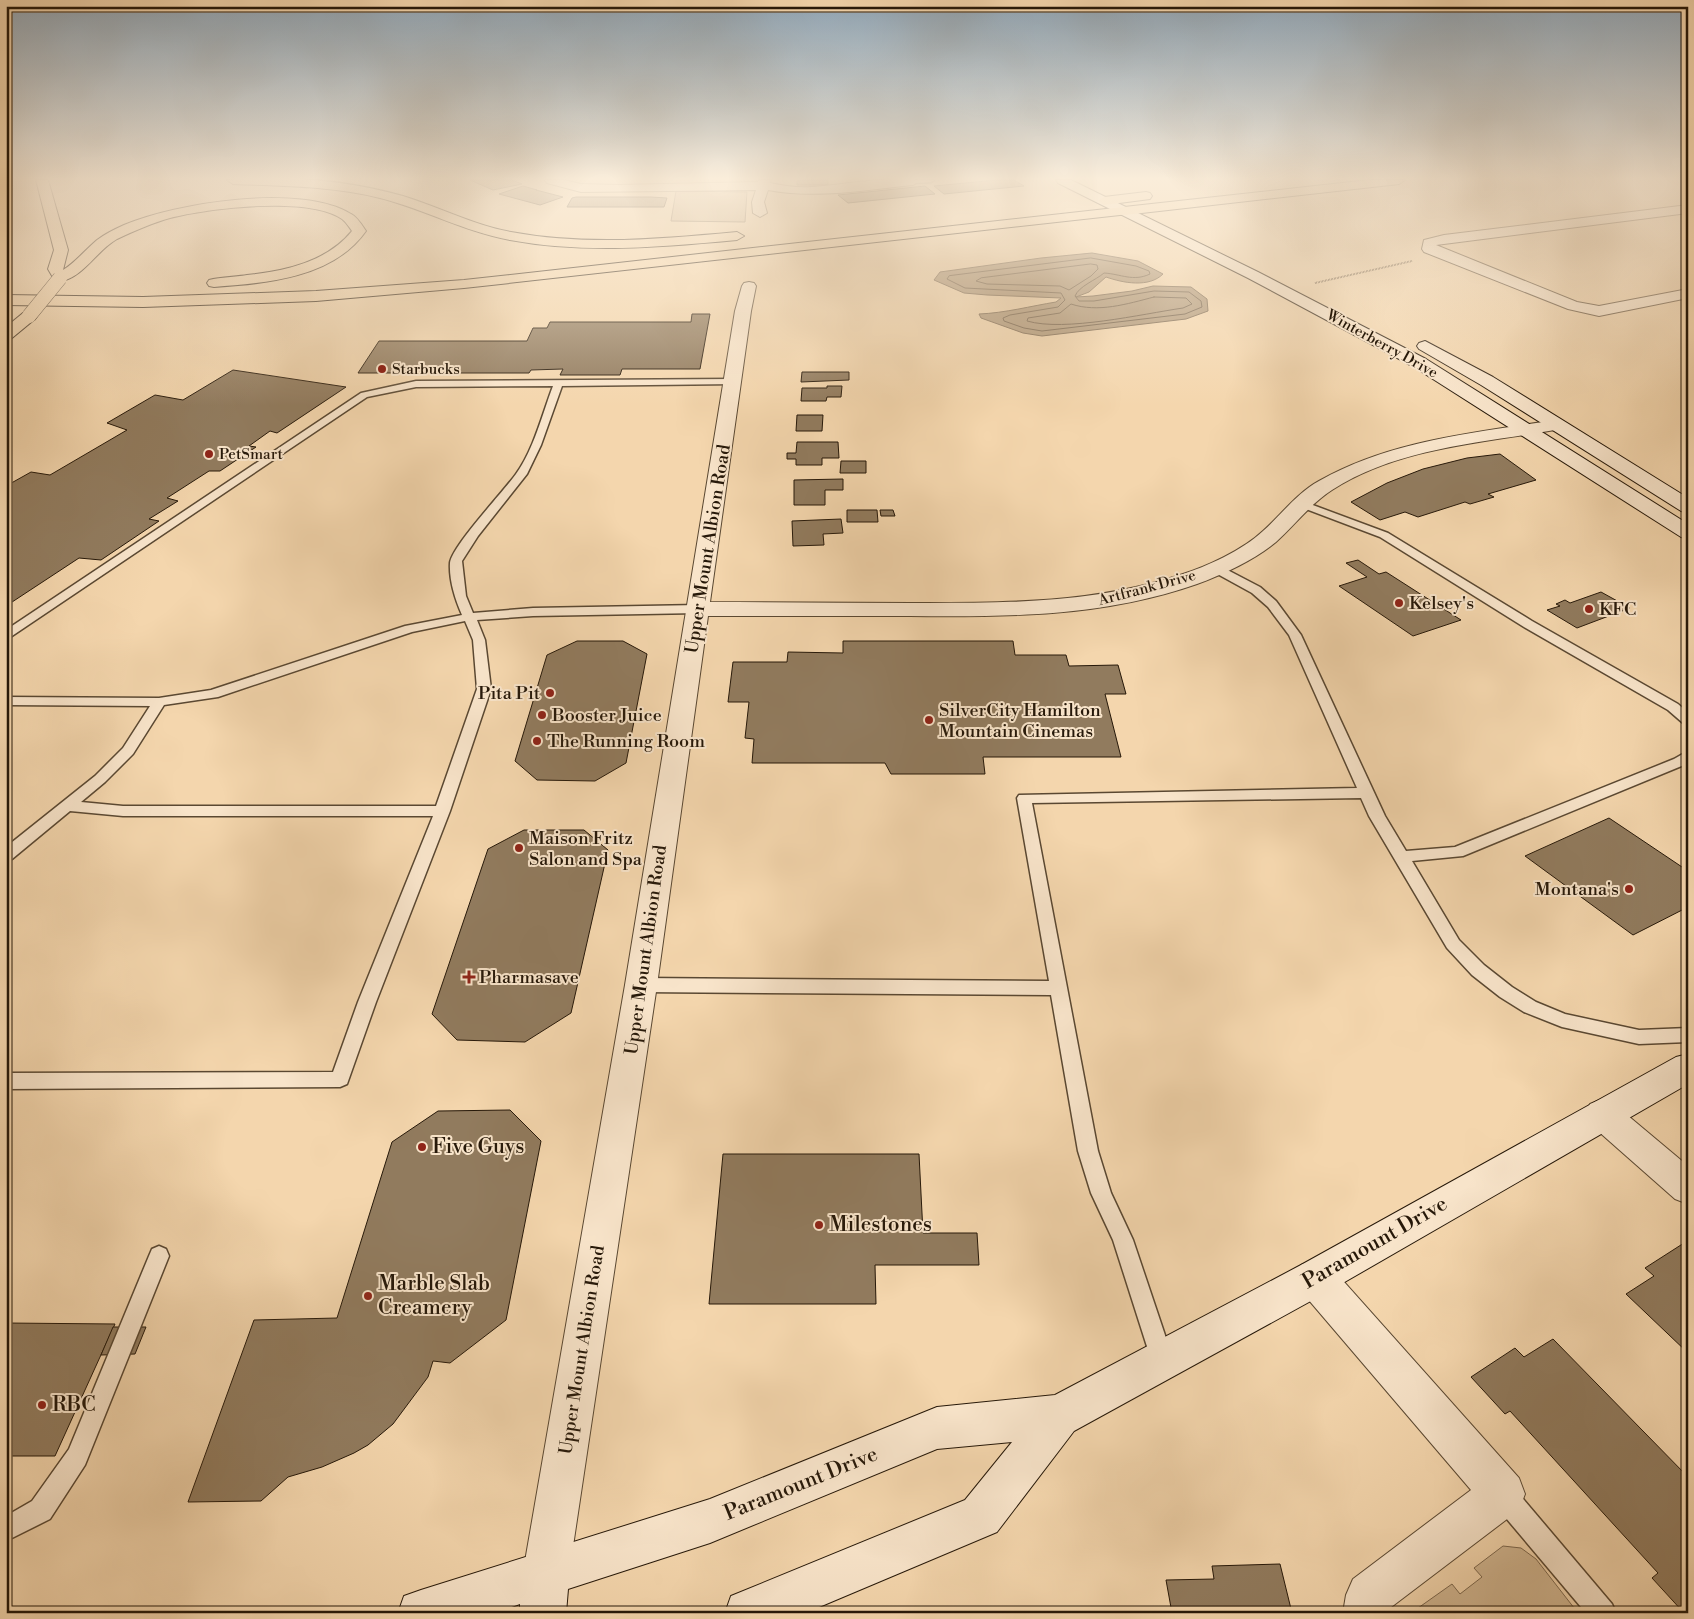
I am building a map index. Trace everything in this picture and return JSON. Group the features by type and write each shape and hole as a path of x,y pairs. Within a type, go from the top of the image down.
{"main road":[{"path":"59,256 55,269 60,278"},
{"path":"6,335 29,316 60,278 77,268 90,256"},
{"path":"199,284 228,282 281,274 333,256"},
{"path":"6,286 196,293 378,282 627,256"},
{"path":"6,300 152,302 316,296 444,286 699,256"},
{"path":"75,290 123,288"},
{"path":"6,296 43,300"}],"street":[{"name":"Winterberry Drive","path":"1219,256 1420,363 1688,533"},
{"path":"1238,256 1309,287"},
{"path":"1443,256 1573,306 1600,311 1688,293"},
{"name":"Upper Mount Albion Road","path":"545,1593 641,985 743,311 749,286"},
{"name":"Winterberry Drive","path":"1415,340 1487,380 1688,507"},
{"name":"Artfrank Drive","path":"699,609 982,611 1046,608 1137,594 1190,579 1240,556 1268,538 1302,504 1337,478 1383,458 1429,446 1556,425"},
{"name":"Paramount Drive","path":"421,1613 545,1593 710,1521 936,1428 1060,1416 1315,1278 1688,1067"},
{"path":"1602,1114 1688,1188"},
{"path":"1315,1278 1503,1494 1369,1595 1366,1613"},
{"name":"Paramount Drive","path":"748,1613 981,1516 1060,1416"}],"lane":[{"path":"6,636 364,395 416,384 733,382"},
{"path":"6,1080 340,1079 366,1002 442,811 484,689 479,640 460,596 456,561 473,534 522,474 536,446 558,384"},
{"path":"1302,504 1384,535 1528,624 1672,708 1688,720"},
{"path":"1216,568 1256,590 1272,604 1295,635 1377,816 1453,944 1478,970 1506,992 1530,1007 1562,1020 1638,1037 1688,1035"},
{"path":"6,701 159,702 212,694 409,629 468,616 533,612 699,609"},
{"path":"6,856 100,778 128,751 159,702"},
{"path":"1401,857 1457,852 1679,762 1688,755"},
{"path":"1162,1361 1123,1240 1101,1193 1088,1151 1024,798 1367,793"},
{"path":"66,806 124,811 442,811"},
{"path":"641,985 1058,988"},
{"path":"6,1528 41,1510 77,1457 159,1256"},
{"path":"1503,1494 1603,1613"}],"path":[{"path":"1309,287 1440,256"}],"shaded area":[{"path":"1503,1546 1521,1548 1536,1559 1578,1613 1411,1613 1452,1584 1460,1594 1482,1577 1474,1568"}],"water":[{"path":"1066,256 1107,256 1138,261 1163,274 1143,283 1120,281 1106,277 1089,292 1076,297 1132,291 1153,286 1191,287 1207,299 1208,311 1186,319 1042,336 1023,333 981,318 979,314 1008,311 1056,302 1061,298 964,293 934,280 940,272"}],"building":[{"path":"692,314 710,314 700,369 622,369 620,375 560,375 563,369 531,370 529,373 358,373 379,341 527,341 533,328 547,328 550,322 691,322"},
{"path":"233,370 346,387 277,433 270,431 249,446 256,447 220,471 209,471 167,498 178,501 149,519 159,521 101,560 79,558 6,606 6,486 31,472 50,475 127,430 107,423 155,395 183,400"},
{"path":"802,372 849,372 849,380 801,382"},
{"path":"827,386 842,386 841,397 827,397 826,401 801,401 802,388 827,388"},
{"path":"797,415 823,415 822,431 796,431"},
{"path":"797,442 838,442 839,458 822,458 822,465 796,465 796,459 787,459 787,453 796,453"},
{"path":"1500,454 1536,480 1488,494 1494,497 1470,504 1465,502 1418,517 1405,512 1380,520 1351,502 1387,483 1423,469 1467,458"},
{"path":"841,461 866,461 866,473 840,473"},
{"path":"843,479 843,490 825,490 825,505 794,505 794,480"},
{"path":"847,510 877,510 878,522 847,522"},
{"path":"880,510 893,510 895,516 881,516"},
{"path":"841,519 843,533 823,534 824,545 793,546 792,521"},
{"name":"Kelsey's","path":"1358,560 1379,574 1386,572 1461,620 1413,636 1339,586 1367,577 1346,563"},
{"name":"KFC","path":"1601,592 1630,608 1577,628 1547,610 1560,606 1556,604 1565,600 1570,603"},
{"path":"577,641 623,641 647,654 626,763 595,781 537,780 515,761 547,655"},
{"name":"SilverCity Hamilton Mountain Cinemas","path":"843,641 1013,641 1015,655 1066,655 1069,666 1118,665 1126,694 1105,694 1121,757 983,757 985,774 891,774 885,763 752,763 754,739 745,738 749,702 728,702 733,662 787,662 788,652 843,653"},
{"name":"Montana's","path":"1609,818 1688,871 1688,907 1633,935 1525,856"},
{"path":"524,830 584,830 608,850 571,1013 525,1042 457,1040 432,1014 488,849"},
{"path":"510,1110 541,1141 506,1320 450,1363 433,1361 428,1377 393,1424 368,1445 322,1467 288,1477 261,1501 188,1502 254,1320 337,1318 392,1142 438,1111"},
{"name":"Milestones","path":"723,1154 919,1154 923,1233 977,1233 979,1265 875,1265 876,1304 709,1304"},
{"path":"1684,1243 1688,1247 1688,1353 1626,1294 1654,1276 1645,1268"},
{"name":"RBC","path":"6,1323 115,1324 55,1456 6,1456"},
{"path":"113,1327 146,1327 135,1354 101,1355"},
{"path":"1553,1339 1688,1477 1688,1613 1684,1613 1652,1578 1658,1573 1510,1411 1505,1414 1471,1377 1515,1348 1524,1357"},
{"path":"1280,1564 1292,1613 1172,1613 1166,1580 1214,1579 1212,1566"}],"place":[{"name":"Starbucks","path":"382,369"},
{"name":"PetSmart","path":"209,454"},
{"name":"Kelsey's","path":"1399,603"},
{"name":"KFC","path":"1589,609"},
{"name":"Pita Pit","path":"550,693"},
{"name":"Booster Juice","path":"542,715"},
{"name":"SilverCity Hamilton Mountain Cinemas","path":"929,720"},
{"name":"The Running Room","path":"537,741"},
{"name":"Maison Fritz Salon and Spa","path":"519,848"},
{"name":"Montana's","path":"1629,889"},
{"name":"Pharmasave","path":"469,977"},
{"name":"Five Guys","path":"422,1147"},
{"name":"Milestones","path":"819,1225"},
{"name":"Marble Slab Creamery","path":"368,1296"},
{"name":"RBC","path":"42,1405"}]}
